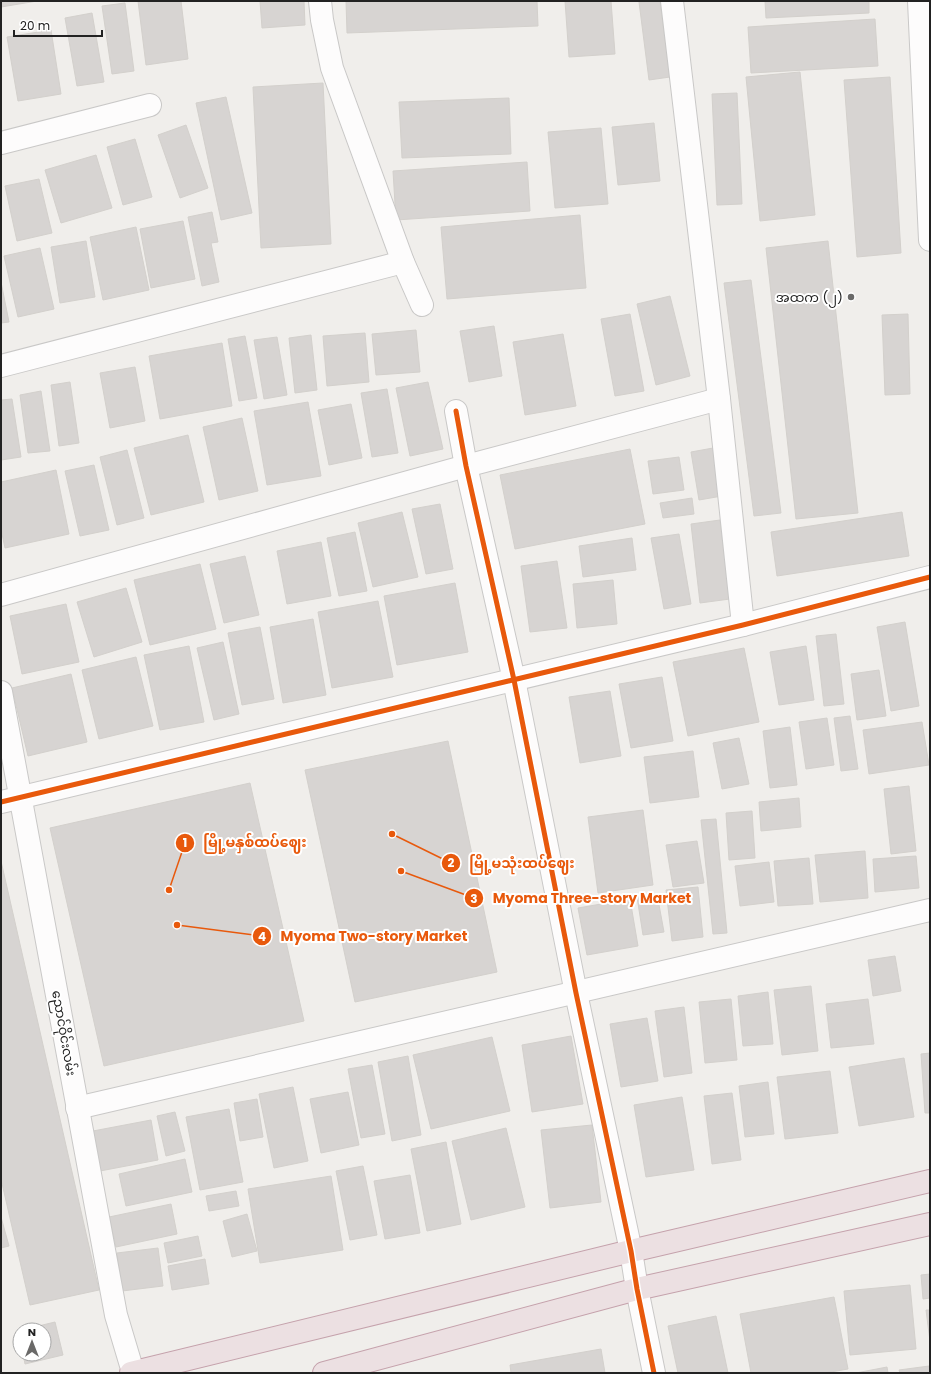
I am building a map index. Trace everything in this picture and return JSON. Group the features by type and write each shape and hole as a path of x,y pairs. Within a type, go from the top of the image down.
{"highway":[{"path":"132,1373 631,1251 930,1181"},
{"path":"324,1373 637,1289 930,1224"}],"street":[{"path":"320,1 322,20 332,68 403,262 422,305"},
{"path":"672,1 743,625"},
{"path":"919,1 930,240"},
{"path":"1,143 150,105"},
{"path":"1,366 403,262"},
{"path":"1,595 466,466 718,399"},
{"path":"456,411 466,466 514,680 576,993 631,1251 654,1373"},
{"path":"11,799 743,625 930,577"},
{"name":"ညောင်ဝိုင်းလမ်း","path":"1,692 11,799 77,1108 116,1315 132,1373"},
{"path":"77,1108 930,910"}],"building":[{"path":"1,1 37,1 1,7"},
{"path":"138,1 181,1 188,59 146,65"},
{"path":"260,1 304,1 305,25 262,28"},
{"path":"346,1 537,1 538,26 347,33"},
{"path":"565,1 611,1 615,54 569,57"},
{"path":"660,1 670,77 649,80 639,2"},
{"path":"765,1 869,1 869,13 766,18"},
{"path":"125,3 134,71 112,74 102,6"},
{"path":"92,13 104,82 77,86 65,18"},
{"path":"875,19 878,66 751,73 748,27"},
{"path":"51,30 61,94 18,101 7,37"},
{"path":"800,72 815,215 760,221 746,77"},
{"path":"890,77 901,253 857,257 844,80"},
{"path":"323,83 331,244 261,248 253,87"},
{"path":"737,93 742,204 717,205 712,94"},
{"path":"226,97 252,213 221,220 196,103"},
{"path":"509,98 511,154 402,158 399,102"},
{"path":"654,123 660,181 618,185 612,127"},
{"path":"186,125 208,188 180,198 158,135"},
{"path":"601,128 608,204 555,208 548,132"},
{"path":"135,139 152,197 123,205 107,147"},
{"path":"96,155 112,208 61,223 45,170"},
{"path":"527,162 530,211 396,220 393,171"},
{"path":"39,179 52,233 17,241 5,186"},
{"path":"212,212 218,242 211,243 219,282 202,286 188,217"},
{"path":"580,215 586,288 447,299 441,227"},
{"path":"183,221 195,279 151,288 140,229"},
{"path":"136,227 149,290 103,300 90,237"},
{"path":"86,241 95,297 60,303 51,247"},
{"path":"828,241 858,513 796,519 766,248"},
{"path":"40,248 54,309 18,317 4,256"},
{"path":"751,280 781,513 754,516 724,283"},
{"path":"1,282 9,322 1,323"},
{"path":"670,296 690,376 656,385 637,304"},
{"path":"630,314 644,391 615,396 601,319"},
{"path":"908,314 910,394 885,395 882,315"},
{"path":"494,326 502,376 469,382 460,331"},
{"path":"416,330 420,372 376,375 372,334"},
{"path":"365,333 369,382 327,386 323,336"},
{"path":"563,334 576,406 525,415 513,342"},
{"path":"311,335 317,390 295,393 289,338"},
{"path":"245,336 257,398 239,401 228,339"},
{"path":"277,337 287,395 264,399 254,340"},
{"path":"222,343 232,406 160,419 149,356"},
{"path":"135,367 145,421 110,428 100,373"},
{"path":"70,382 79,443 59,446 51,385"},
{"path":"428,382 443,449 410,456 396,388"},
{"path":"387,389 398,453 372,457 361,393"},
{"path":"41,391 50,451 28,453 20,395"},
{"path":"12,399 21,457 1,460 1,400"},
{"path":"308,402 321,476 267,485 254,411"},
{"path":"351,404 362,458 329,465 318,410"},
{"path":"242,418 258,491 219,500 203,427"},
{"path":"188,435 204,502 151,515 134,448"},
{"path":"713,448 722,496 699,500 691,452"},
{"path":"630,449 645,524 515,549 500,475"},
{"path":"127,450 144,518 117,525 100,457"},
{"path":"679,457 684,490 653,494 648,461"},
{"path":"94,465 109,530 80,536 65,471"},
{"path":"56,470 69,534 5,548 1,529 1,482"},
{"path":"692,498 694,514 663,518 660,503"},
{"path":"440,504 453,569 426,574 412,509"},
{"path":"402,512 418,577 373,587 358,523"},
{"path":"902,512 909,556 777,576 771,532"},
{"path":"720,520 730,599 700,603 691,524"},
{"path":"355,532 367,591 339,596 327,538"},
{"path":"679,534 691,604 664,609 651,538"},
{"path":"632,538 636,570 583,577 579,546"},
{"path":"321,542 331,596 287,604 277,551"},
{"path":"245,556 259,615 224,623 210,564"},
{"path":"557,561 567,628 530,632 521,566"},
{"path":"200,564 216,629 150,645 134,580"},
{"path":"613,580 617,624 577,628 573,584"},
{"path":"455,583 468,652 397,665 384,596"},
{"path":"126,588 142,642 94,657 77,602"},
{"path":"378,601 393,677 332,688 318,612"},
{"path":"66,604 79,662 22,674 10,616"},
{"path":"313,619 326,695 283,703 270,627"},
{"path":"905,622 919,706 891,711 877,627"},
{"path":"260,627 274,699 242,705 228,633"},
{"path":"836,634 844,704 824,706 816,636"},
{"path":"223,642 239,714 214,720 197,648"},
{"path":"189,646 204,722 160,730 144,655"},
{"path":"806,646 814,700 779,705 770,652"},
{"path":"744,648 759,722 688,736 673,662"},
{"path":"136,657 153,726 99,739 82,670"},
{"path":"879,670 886,716 857,720 851,674"},
{"path":"71,674 87,742 28,756 12,688"},
{"path":"662,677 673,741 631,748 619,684"},
{"path":"610,691 621,756 580,763 569,697"},
{"path":"850,716 858,769 841,771 834,718"},
{"path":"827,718 834,765 806,769 799,722"},
{"path":"922,722 929,765 869,774 863,730"},
{"path":"790,727 797,785 770,788 763,731"},
{"path":"739,738 749,784 722,789 713,743"},
{"path":"448,741 497,972 355,1002 305,770"},
{"path":"693,751 699,797 650,803 644,757"},
{"path":"250,783 304,1021 104,1066 50,828"},
{"path":"909,786 916,851 891,854 884,789"},
{"path":"799,798 801,827 761,831 759,802"},
{"path":"643,810 653,885 598,893 588,817"},
{"path":"752,811 755,858 729,860 726,813"},
{"path":"716,819 727,933 713,934 701,820"},
{"path":"697,841 704,883 673,887 666,845"},
{"path":"865,851 868,898 820,902 815,855"},
{"path":"916,856 919,888 875,892 873,859"},
{"path":"809,858 813,904 778,906 774,861"},
{"path":"1,861 99,1290 30,1305 1,1179"},
{"path":"769,862 774,902 740,906 735,866"},
{"path":"698,887 703,937 672,941 666,890"},
{"path":"657,894 664,932 643,935 637,897"},
{"path":"630,899 638,946 587,955 578,908"},
{"path":"895,956 901,991 873,996 868,960"},
{"path":"811,986 818,1051 782,1055 774,990"},
{"path":"768,992 773,1044 743,1046 738,996"},
{"path":"731,999 737,1060 705,1063 699,1002"},
{"path":"868,999 874,1044 831,1048 826,1004"},
{"path":"684,1007 692,1073 664,1077 655,1011"},
{"path":"647,1018 658,1081 621,1087 610,1024"},
{"path":"571,1036 583,1104 532,1112 522,1045"},
{"path":"492,1037 510,1111 431,1129 413,1055"},
{"path":"930,1053 930,1113 925,1113 921,1054"},
{"path":"408,1056 421,1135 392,1141 378,1062"},
{"path":"904,1058 914,1117 859,1126 849,1067"},
{"path":"372,1065 385,1134 361,1138 348,1069"},
{"path":"830,1071 838,1133 785,1139 777,1077"},
{"path":"768,1082 774,1134 745,1137 739,1086"},
{"path":"293,1087 308,1161 274,1168 259,1094"},
{"path":"348,1092 359,1145 321,1153 310,1099"},
{"path":"732,1093 741,1160 712,1164 704,1096"},
{"path":"682,1097 694,1170 646,1177 634,1105"},
{"path":"257,1099 263,1137 240,1141 234,1103"},
{"path":"229,1109 243,1182 200,1190 186,1117"},
{"path":"175,1112 185,1151 166,1156 157,1116"},
{"path":"151,1120 158,1160 100,1171 93,1131"},
{"path":"592,1125 601,1202 550,1208 541,1130"},
{"path":"506,1128 525,1207 471,1220 452,1141"},
{"path":"446,1142 461,1224 427,1231 411,1149"},
{"path":"185,1159 192,1192 126,1206 119,1174"},
{"path":"363,1166 377,1235 350,1240 336,1171"},
{"path":"410,1175 420,1233 385,1239 374,1181"},
{"path":"331,1176 343,1250 260,1263 248,1189"},
{"path":"236,1191 239,1206 209,1211 206,1196"},
{"path":"171,1204 177,1234 116,1247 109,1217"},
{"path":"247,1214 257,1251 232,1257 223,1221"},
{"path":"1,1217 9,1246 1,1248"},
{"path":"198,1236 202,1256 168,1263 164,1243"},
{"path":"158,1248 163,1286 122,1291 117,1253"},
{"path":"205,1259 209,1284 172,1290 168,1266"},
{"path":"930,1274 930,1298 923,1299 921,1275"},
{"path":"910,1285 916,1349 850,1355 844,1291"},
{"path":"834,1297 848,1369 825,1373 751,1373 740,1314"},
{"path":"926,1310 930,1310 930,1341"},
{"path":"716,1316 728,1373 678,1373 668,1326"},
{"path":"55,1322 63,1355 52,1358 52,1323"},
{"path":"601,1349 605,1373 511,1373 510,1365"},
{"path":"929,1366 930,1373 900,1373 899,1370"},
{"path":"887,1367 888,1373 856,1373"}],"cycle path":[{"path":"456,411 466,466 514,680 576,993 631,1251 654,1373"},
{"path":"1,802 743,625 930,577"}],"place":[{"name":"အထက (၂)","path":"851,297"},
{"name":"မြို့မသုံးထပ်ဈေး","path":"392,834"},
{"name":"Myoma Three-story Market","path":"401,871"},
{"name":"မြို့မနှစ်ထပ်ဈေး","path":"169,890"},
{"name":"Myoma Two-story Market","path":"177,925"}]}
